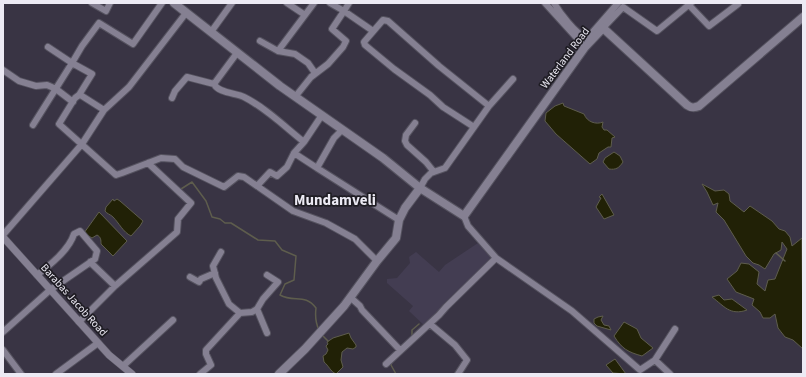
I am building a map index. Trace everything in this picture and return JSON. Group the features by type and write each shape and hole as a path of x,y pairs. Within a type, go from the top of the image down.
{"main road":[{"path":"174,3 280,86 389,163 420,188 464,216"},
{"name":"Waterland Road","path":"464,216 585,47 603,28 687,104 694,108 699,106 803,17"},
{"path":"279,374 324,328 396,238 399,220 404,208 420,188"}],"street":[{"path":"92,3 106,11"},
{"path":"33,125 110,3"},
{"path":"99,22 133,44 162,3"},
{"path":"211,32 232,3"},
{"path":"287,3 305,15"},
{"path":"278,52 314,3"},
{"path":"330,3 373,31"},
{"path":"295,97 311,77 328,64 345,44 346,41 332,29 349,3"},
{"path":"545,3 585,47"},
{"path":"554,3 573,28 586,38 622,4"},
{"path":"622,4 657,31 690,4 709,26 738,4 737,3"},
{"path":"603,28 622,4"},
{"path":"4,239 82,144 104,110 129,87 186,13"},
{"path":"474,127 443,107 430,95 394,69 365,45 364,42 383,20 388,21 489,106"},
{"path":"260,41 278,52 295,54 308,63 315,74"},
{"path":"48,47 92,74 79,96 58,124 116,175 161,158 175,159 183,167 224,187 238,176 244,177 294,211 326,223 355,239 377,261"},
{"path":"214,84 237,53"},
{"path":"3,70 19,81 36,86 48,85 73,102"},
{"path":"172,98 175,90 187,77 214,84 217,88 243,96 264,110 304,142"},
{"path":"420,188 428,176 445,168 489,106 512,79"},
{"path":"79,96 82,96 104,110"},
{"path":"258,186 270,172 276,176 287,167 294,153 304,142 322,115"},
{"path":"415,123 406,135 405,141 407,145 426,162 434,172"},
{"path":"317,168 334,138 342,130"},
{"path":"294,153 399,220"},
{"path":"79,322 114,286 177,232 178,219 191,203 148,163"},
{"path":"464,216 468,226 496,258 572,311 640,370 655,360 675,329"},
{"path":"3,332 50,290 95,259 97,251 80,231 74,234 72,241 52,264 37,275"},
{"name":"Barabas Jacob Road","path":"4,239 109,355 132,374"},
{"path":"221,252 213,266 216,278 229,304 240,313"},
{"path":"386,364 430,324 496,258"},
{"path":"90,262 114,286"},
{"path":"190,277 199,282 201,279 215,273"},
{"path":"200,374 211,365 206,354 206,350 240,313 252,312 257,309 263,299 278,282 267,275"},
{"path":"350,297 400,350"},
{"path":"257,309 267,333"},
{"path":"123,366 172,320"},
{"path":"430,324 455,345 467,360 458,374"},
{"path":"56,374 98,343"},
{"path":"3,350 22,374"},
{"path":"655,360 670,374"}],"shaded area":[{"path":"563,103 564,106 584,114 587,119 592,122 603,122 602,127 604,130 607,130 615,137 612,138 611,147 608,147 599,153 597,159 590,164 556,134 545,121 546,113 555,106"},
{"path":"614,152 620,156 623,162 617,168 609,169 603,162 605,158"},
{"path":"702,184 715,191 724,190 729,194 730,201 744,212 750,206 772,221 779,229 785,231 790,237 792,246 802,238 803,349 793,340 785,337 778,328 775,314 770,318 763,318 760,312 752,305 754,299 736,292 727,279 737,271 741,263 749,264 759,272 757,284 765,291 768,280 775,279 787,249 782,242 781,250 774,254 765,269 753,263 746,256 724,220 716,212 718,203 713,205"},
{"path":"602,194 614,215 604,219 596,207 601,198 599,197"},
{"path":"113,199 114,201 117,199 120,201 143,221 131,236 123,230 113,217 105,211 106,207"},
{"path":"99,212 127,241 113,256 101,244 97,235 92,238 84,233"},
{"path":"481,241 495,259 427,328 409,311 413,306 387,283 387,279 397,278 410,263 409,257 416,252 439,272 445,265"},
{"path":"719,295 724,300 732,299 747,310 736,312 724,307 712,297"},
{"path":"603,316 601,320 604,325 609,326 611,330 597,326 594,323 594,319"},
{"path":"624,322 637,329 641,338 653,348 642,356 623,347 614,336"},
{"path":"349,333 356,347 353,349 347,348 342,352 341,360 343,367 336,374 324,362 323,356 328,350 326,346 328,344 327,342 333,338"},
{"path":"615,359 626,374 613,373 606,365"}],"waterway":[{"path":"181,189 192,182 206,201 212,217 220,219 225,223 231,223 258,240 275,241 282,250 296,256 294,280 285,284 280,295 290,298 303,299 312,303 316,308 315,314 319,330"},
{"path":"776,253 785,261"},
{"path":"412,337 412,330 419,324"},
{"path":"322,335 328,341"},
{"path":"392,362 391,365 396,374"}],"district":[{"name":"Mundamveli","path":"335,200"}]}
